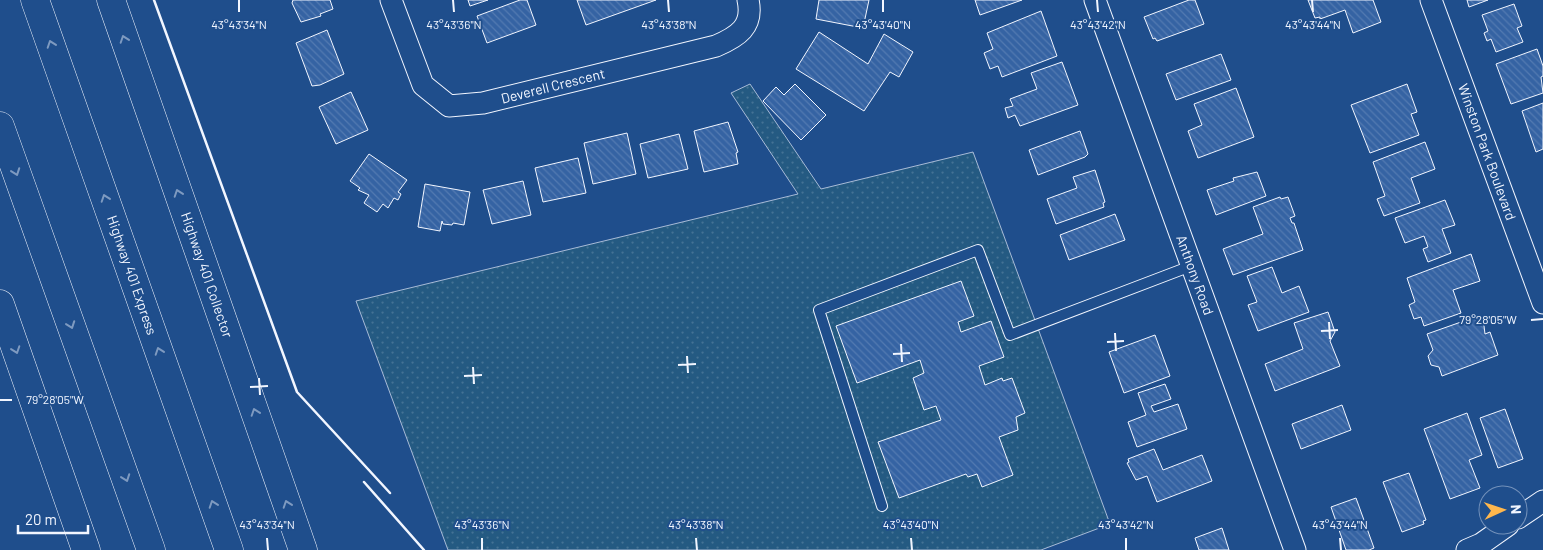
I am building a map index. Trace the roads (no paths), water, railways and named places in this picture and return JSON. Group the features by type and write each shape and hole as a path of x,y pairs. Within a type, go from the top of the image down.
{"highway":[{"name":"Highway 401 Express","path":"35,0 229,550"},
{"name":"Highway 401 Collector","path":"111,0 303,550"},
{"path":"0,126 151,550"},
{"path":"0,304 86,550"}],"street":[{"name":"Deverell Crescent","path":"391,0 423,85 449,106 483,103 716,46 737,37 748,20 748,0"},
{"name":"Anthony Road","path":"1095,0 1295,550"},
{"name":"Winston Park Boulevard","path":"1432,0 1543,303"},
{"path":"1528,511 1543,501"},
{"path":"1467,550 1481,544 1494,535"}],"lane":[{"path":"882,506 819,310 978,250 1010,335 1191,266"}]}
